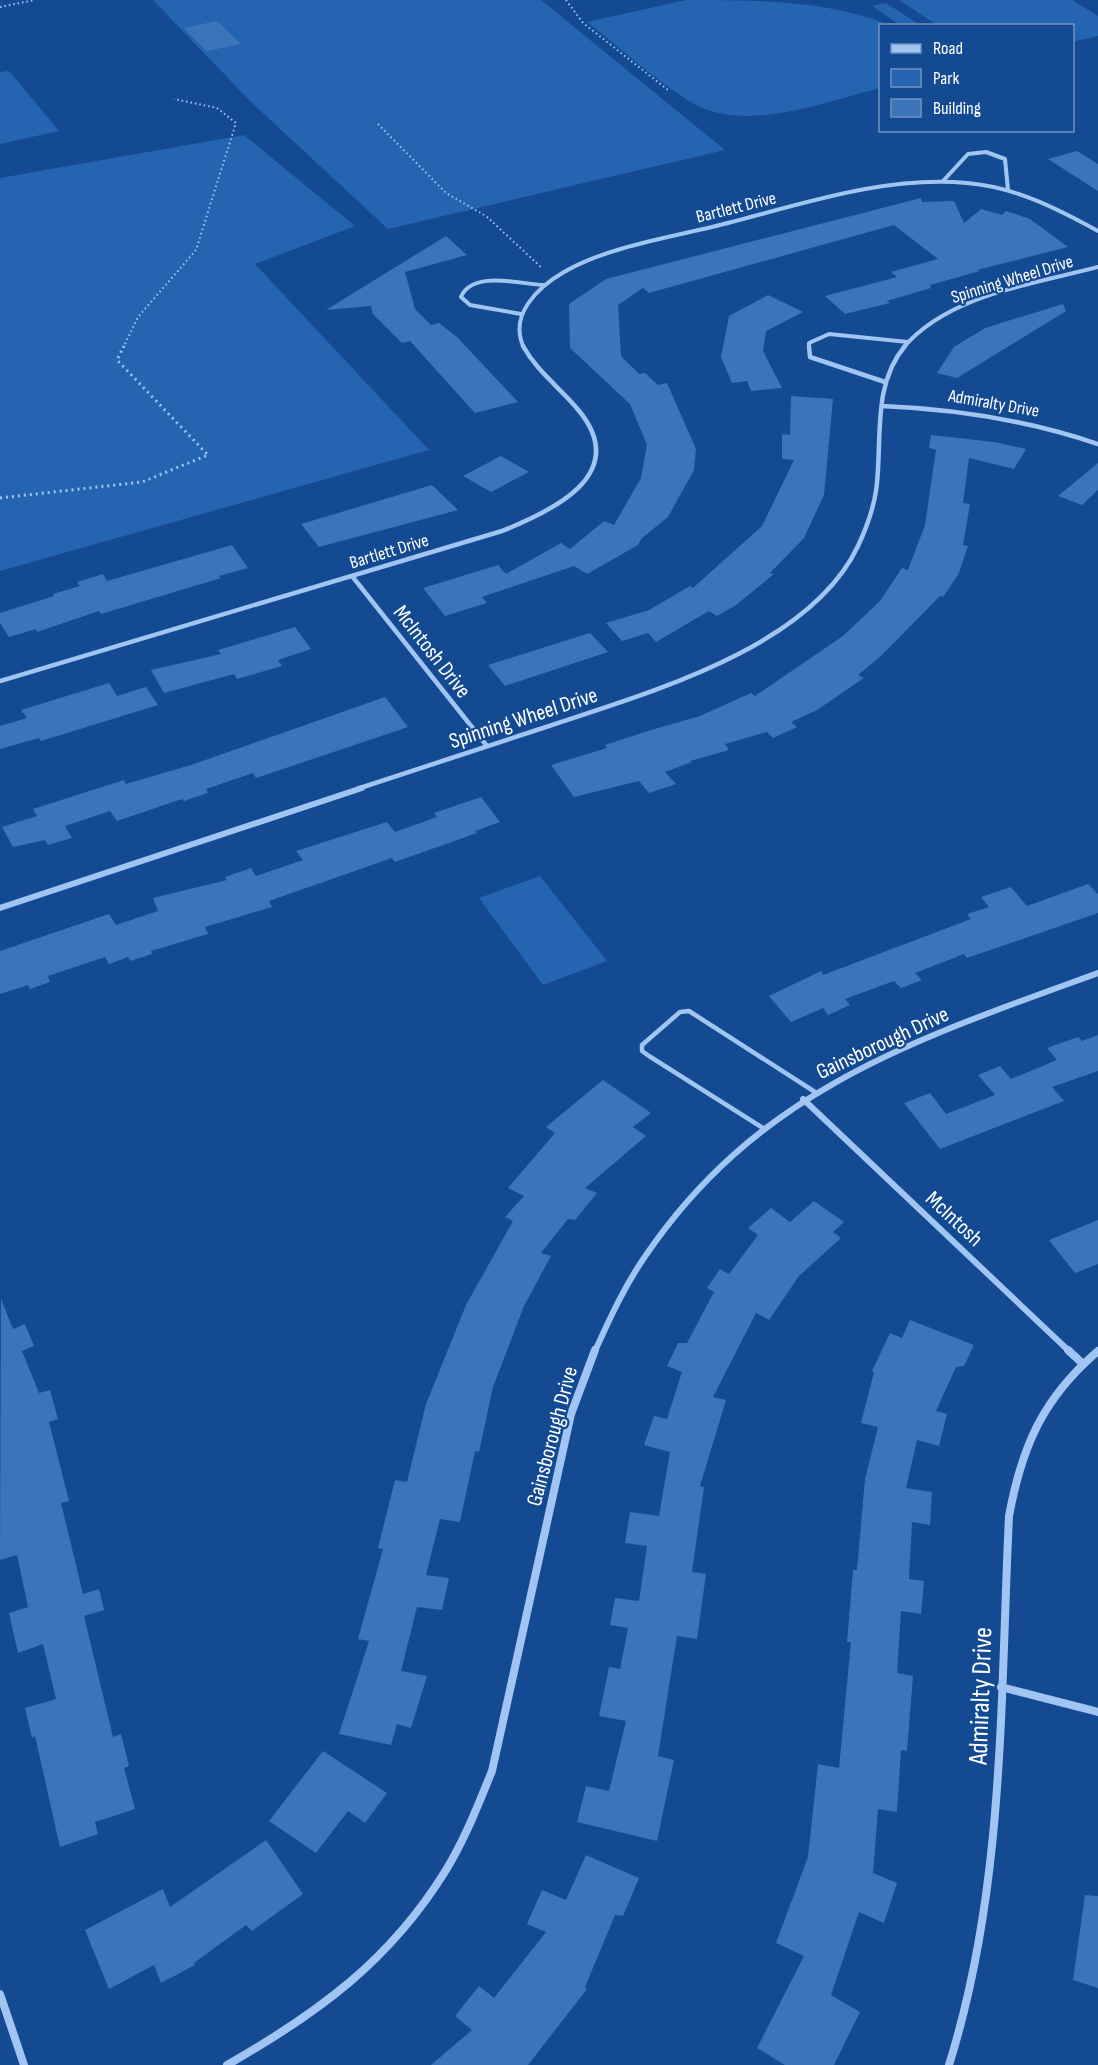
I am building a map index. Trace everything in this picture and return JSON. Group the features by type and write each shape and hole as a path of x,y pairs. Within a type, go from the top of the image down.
{"street":[{"path":"943,181 968,154 986,152 1005,159 1008,190"},
{"name":"Bartlett Drive","path":"0,681 528,521 566,501 589,476 596,453 592,429 582,414 530,360 520,341 518,330 521,314 530,299 543,285 560,273 603,255 861,189 901,182 943,181 1008,190 1057,206 1098,231"},
{"name":"Spinning Wheel Drive","path":"0,908 705,671 764,639 812,603 851,558 871,517 878,474 885,382 896,357 908,342 924,327 951,311 1098,267"},
{"path":"521,314 470,305 460,297 462,291 473,283 482,281 543,285"},
{"path":"885,382 810,357 809,344 829,334 908,342"},
{"name":"Admiralty Drive","path":"882,406 939,409 1002,417 1055,430 1098,444"},
{"name":"McIntosh Drive","path":"352,576 487,746"},
{"name":"Gainsborough Drive","path":"227,2065 319,2010 387,1951 441,1882 474,1822 492,1771 571,1414 589,1361 607,1319 645,1253 668,1221 720,1163 763,1128 815,1092 858,1068 906,1046 1098,973"},
{"name":"McIntosh","path":"803,1099 1082,1363"},
{"name":"Admiralty Drive","path":"949,2065 964,2023 986,1922 996,1842 1009,1516 1015,1476 1024,1449 1040,1415 1062,1384 1082,1363 1098,1351"},
{"path":"1001,1687 1064,1706 1098,1712"},
{"path":"0,1994 24,2065"}],"lane":[{"path":"763,1128 649,1056 642,1051 642,1045 680,1012 689,1011 815,1092"}],"path":[{"path":"0,7 35,0"},
{"path":"566,0 583,23 668,90"},
{"path":"0,498 141,482 208,455 117,360 138,317 196,250 236,123 217,108 174,99"},
{"path":"378,124 446,193 486,216 543,269 560,273"}],"green space":[{"path":"153,0 541,0 725,150 388,229 251,102"},
{"path":"686,0 764,1 841,11 886,24 879,24 879,88 783,113 758,116 710,111 689,101 663,83 587,22"},
{"path":"899,0 1072,0 1098,16 1098,36 1074,42 1074,24 935,24"},
{"path":"886,3 918,24 899,24 872,6"},
{"path":"9,71 59,131 0,144 0,72"},
{"path":"244,135 355,226 255,264 429,450 0,571 0,178"},
{"path":"540,876 607,961 543,985 479,898"}],"building":[{"path":"217,21 241,44 207,51 184,28"},
{"path":"1077,151 1098,164 1098,191 1048,159"},
{"path":"921,198 922,202 954,201 964,223 981,209 1002,215 1006,211 1030,219 1068,247 977,270 980,271 930,285 931,288 887,301 890,303 845,314 825,296 897,277 891,272 938,259 894,225 649,293 643,288 618,305 621,356 639,374 645,373 658,385 667,383 696,449 694,470 668,517 642,538 638,545 587,574 574,566 482,597 487,603 445,616 423,588 498,565 506,574 561,543 570,549 604,521 614,525 641,478 647,445 630,404 570,348 569,304 606,279"},
{"path":"446,236 467,255 405,272 415,309 431,325 439,323 457,337 518,402 475,413 410,341 402,343 373,314 371,306 326,310"},
{"path":"768,295 803,312 766,331 763,351 782,388 751,391 747,381 732,383 721,357 729,316"},
{"path":"1063,304 1066,311 957,378 937,373 954,347 985,328"},
{"path":"791,396 833,399 824,495 804,538 770,573 774,574 736,605 717,616 709,611 656,642 648,633 622,641 606,623 649,610 690,586 693,588 762,526 794,460 782,459 782,434 790,435"},
{"path":"931,435 994,442 1026,449 1014,469 969,458 963,503 970,504 963,545 968,546 958,575 943,597 940,596 881,656 858,675 864,678 817,710 791,722 797,727 773,738 767,732 725,744 729,750 690,761 692,762 665,772 676,784 649,793 639,781 574,797 551,765 607,748 605,745 700,716 751,693 755,696 843,636 880,601 902,568 908,570 925,525 936,450 929,448"},
{"path":"501,456 529,472 491,492 463,476"},
{"path":"1098,463 1098,490 1082,505 1058,496"},
{"path":"432,485 458,510 319,547 301,524"},
{"path":"232,545 248,568 101,614 99,611 37,632 36,629 9,637 0,623 0,613 80,586 77,582 103,574 107,581"},
{"path":"295,627 311,649 278,660 282,666 237,679 234,674 164,693 151,670 221,654 218,650"},
{"path":"590,633 608,652 505,686 488,665"},
{"path":"109,683 117,696 146,687 158,705 41,741 39,738 0,749 0,726 27,718 21,710"},
{"path":"385,697 408,727 256,778 253,773 206,789 208,793 184,801 182,799 117,821 110,811 65,826 72,838 48,845 45,840 13,847 2,827 37,816 33,809 124,780 126,784 191,765"},
{"path":"481,797 500,822 475,831 477,833 395,862 392,858 269,901 272,907 205,927 208,934 151,951 152,954 130,961 128,957 109,964 105,957 48,976 50,982 30,989 28,985 0,994 0,951 109,914 116,925 158,911 153,898 227,880 225,877 251,868 256,876 303,860 296,851 387,822 395,832 437,817 434,813"},
{"path":"1088,884 1098,894 1098,913 967,958 964,954 915,973 922,980 901,988 894,981 845,999 850,1005 828,1015 823,1008 791,1022 769,996 821,971 823,975 971,919 967,914 989,907 981,897 1011,887 1027,906"},
{"path":"1098,1035 1098,1071 1052,1087 1064,1101 940,1149 904,1103 930,1093 946,1114 995,1095 978,1075 1000,1066 1011,1079 1057,1060 1047,1048 1078,1037 1082,1041"},
{"path":"603,1080 651,1113 633,1127 646,1136 585,1188 597,1193 575,1220 568,1219 541,1253 551,1256 524,1306 493,1387 479,1452 475,1451 460,1522 440,1519 426,1575 449,1578 442,1610 417,1607 401,1671 427,1676 411,1728 397,1724 391,1745 339,1734 369,1641 358,1639 383,1549 378,1548 395,1480 407,1482 426,1404 466,1305 513,1221 505,1217 524,1196 508,1188 555,1133 546,1127"},
{"path":"814,1201 844,1222 833,1232 841,1238 799,1276 769,1320 756,1313 713,1397 726,1400 700,1486 704,1487 692,1572 706,1574 697,1639 677,1636 658,1756 674,1760 657,1841 577,1822 586,1786 609,1791 626,1721 599,1716 609,1667 620,1669 628,1628 610,1625 615,1598 639,1601 647,1546 625,1543 630,1512 659,1516 670,1452 644,1445 654,1416 667,1419 682,1372 667,1366 678,1343 687,1343 714,1292 707,1288 720,1269 729,1274 758,1235 748,1228 771,1208 790,1222"},
{"path":"1098,1220 1098,1264 1075,1273 1049,1240"},
{"path":"1,1299 13,1329 25,1324 34,1346 22,1351 39,1393 50,1390 58,1419 49,1422 69,1501 61,1503 83,1594 99,1589 104,1610 84,1616 113,1737 121,1734 129,1766 124,1768 135,1809 95,1822 98,1834 60,1847 35,1736 32,1738 25,1708 56,1699 43,1644 18,1653 9,1613 28,1607 17,1555 0,1560"},
{"path":"910,1320 974,1345 964,1366 956,1367 936,1411 947,1414 939,1446 917,1440 906,1488 932,1492 930,1525 912,1522 909,1579 924,1581 921,1614 901,1611 897,1673 913,1676 907,1751 901,1750 897,1812 878,1809 873,1873 897,1883 884,1923 859,1912 831,1995 860,2012 834,2065 785,2065 757,2048 804,1956 776,1943 808,1857 818,1764 839,1768 851,1642 847,1642 853,1570 857,1570 865,1479 878,1427 861,1423 874,1372 872,1371 890,1333 902,1338"},
{"path":"323,1751 387,1793 365,1823 348,1811 316,1853 269,1821"},
{"path":"266,1840 303,1894 252,1931 246,1925 194,1963 195,1965 161,1983 154,1965 109,1989 85,1930 163,1889 170,1907"},
{"path":"586,1855 639,1878 623,1916 615,1915 585,1987 587,1989 528,2065 431,2065 472,2030 455,2016 479,1986 494,1998 546,1932 527,1924 542,1890 566,1900"},
{"path":"1085,1895 1098,1896 1098,1988 1073,1980"}]}
